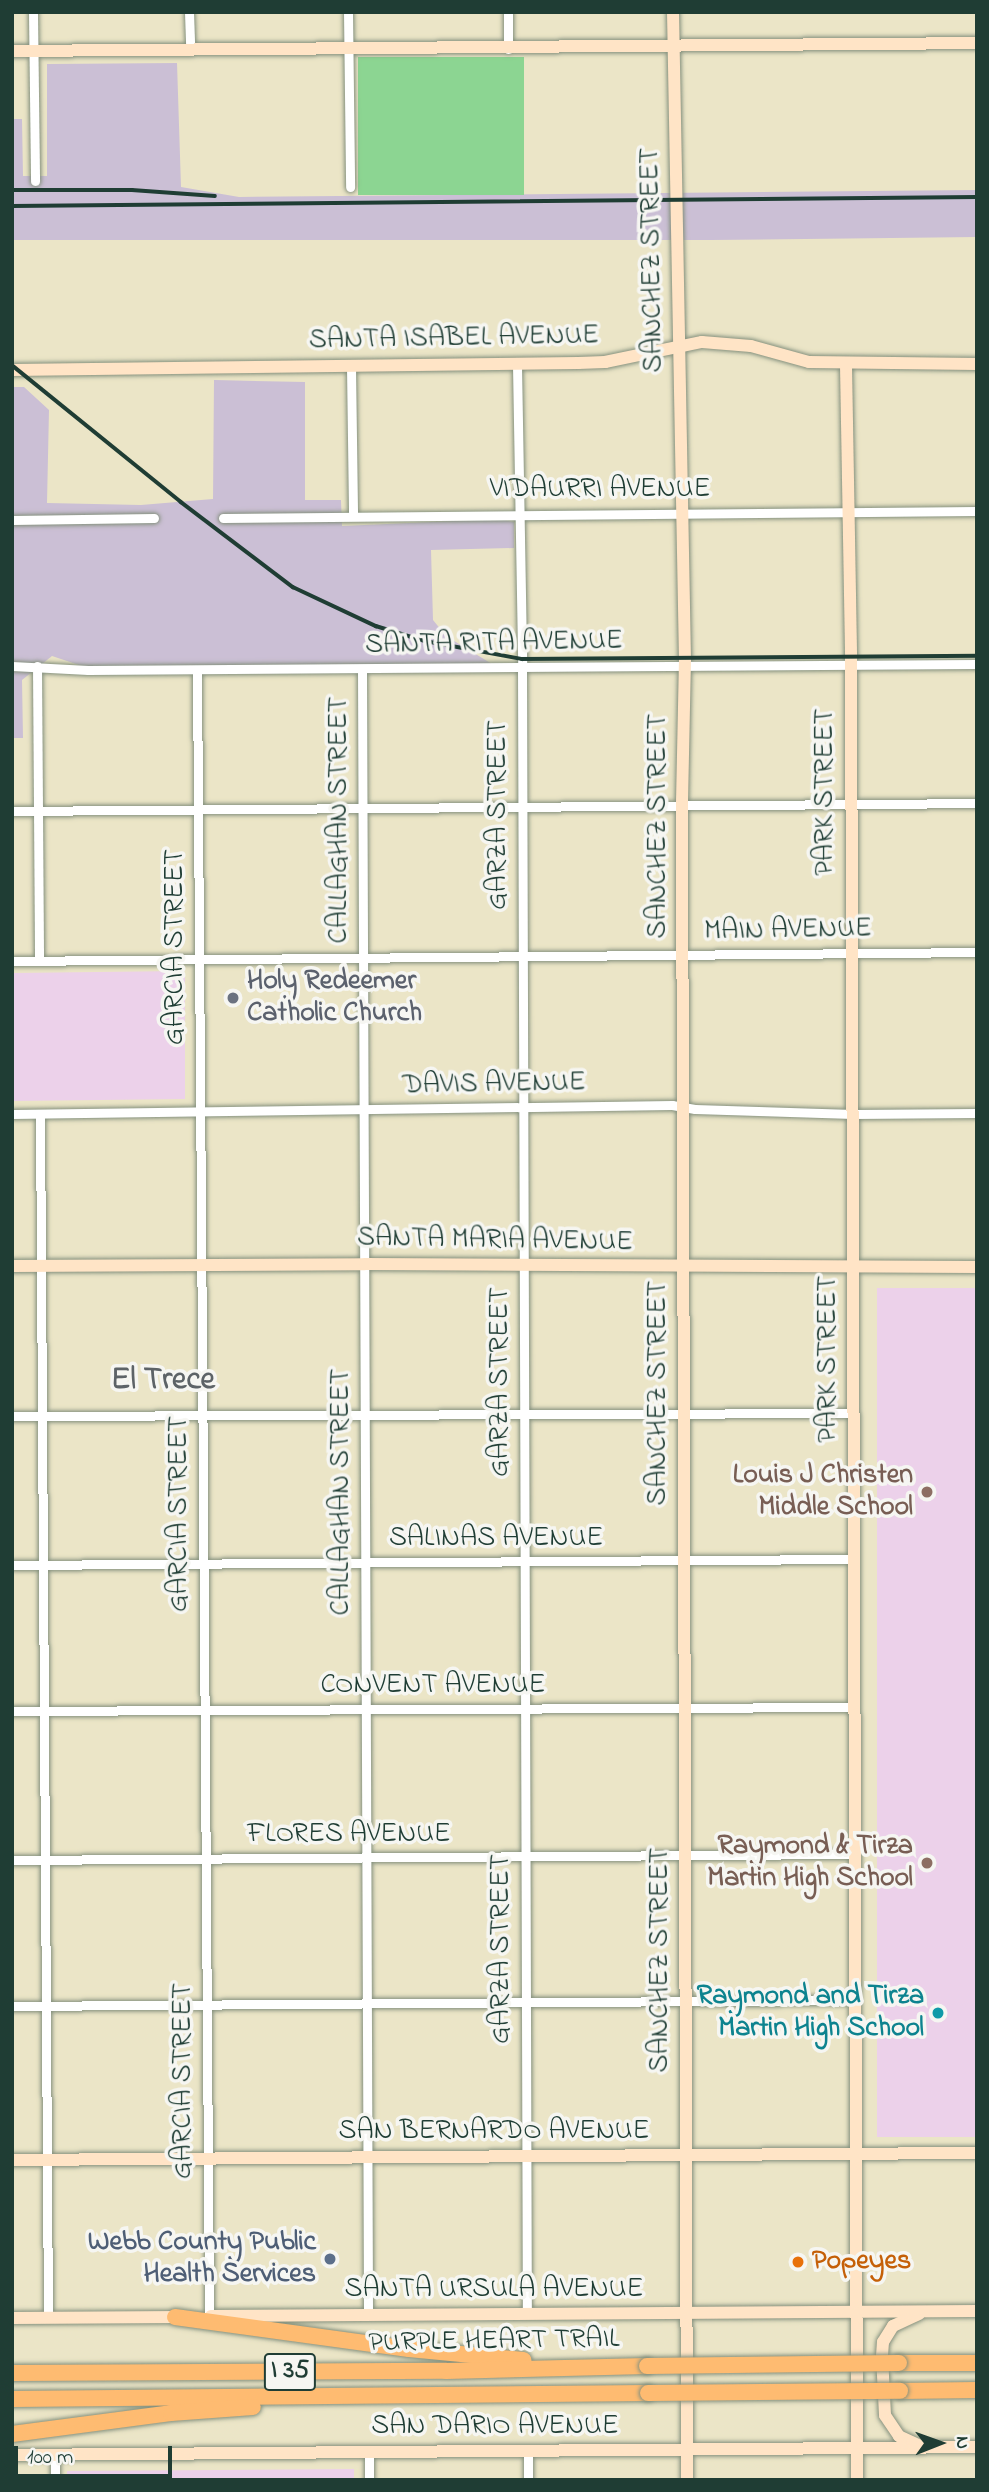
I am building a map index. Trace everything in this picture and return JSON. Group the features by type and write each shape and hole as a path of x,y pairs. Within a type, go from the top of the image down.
{"highway":[{"path":"174,2317 409,2349 567,2365"},
{"name":"PURPLE HEART TRAIL","path":"12,2373 446,2371 567,2365 977,2363"},
{"name":"PURPLE HEART TRAIL","path":"12,2399 977,2390"},
{"path":"12,2434 159,2414 349,2397"}],"main road":[{"name":"SANCHEZ STREET","path":"673,12 684,665 682,955 687,2480"},
{"path":"12,51 508,49 977,43"},
{"name":"SANTA ISABEL AVENUE","path":"12,370 605,362 680,344 721,342 809,362 846,365 977,364"},
{"name":"PARK STREET","path":"846,365 854,1268 854,2155 857,2480"},
{"name":"SANTA MARIA AVENUE","path":"12,1266 365,1264 977,1267"},
{"name":"SAN BERNARDO AVENUE","path":"12,2160 977,2153"},
{"name":"SANTA URSULA AVENUE","path":"12,2318 977,2311"},
{"path":"922,2312 893,2326 883,2342 882,2356 885,2415 899,2436 924,2448"},
{"name":"SAN DARIO AVENUE","path":"12,2455 977,2447"}],"street":[{"path":"33,12 35,181"},
{"path":"190,12 190,49"},
{"path":"348,12 350,187"},
{"path":"508,12 508,49"},
{"name":"GARZA STREET","path":"517,365 522,666 527,2314"},
{"path":"351,367 353,515"},
{"name":"VIDAURRI AVENUE","path":"223,518 977,511"},
{"path":"12,520 154,518"},
{"name":"SANTA RITA AVENUE","path":"12,666 88,670 197,670 977,664"},
{"path":"37,666 39,961"},
{"name":"CALLAGHAN STREET","path":"362,669 368,2315"},
{"name":"GARCIA STREET","path":"197,670 209,2316"},
{"path":"12,811 977,803"},
{"name":"MAIN AVENUE","path":"12,961 977,952"},
{"name":"DAVIS AVENUE","path":"12,1114 523,1107 683,1107 853,1114 977,1113"},
{"path":"40,1114 48,2318"},
{"path":"12,1416 854,1413"},
{"name":"SALINAS AVENUE","path":"12,1565 854,1559"},
{"name":"CONVENT AVENUE","path":"12,1711 854,1707"},
{"name":"FLORES AVENUE","path":"12,1860 854,1854"},
{"path":"12,2006 854,2000"},
{"path":"369,2451 369,2480"},
{"path":"528,2452 528,2480"},
{"path":"55,2454 55,2480"}],"shaded area":[{"path":"177,63 181,187 239,197 977,190 977,237 710,240 12,240 12,119 22,119 23,176 47,176 47,64"},
{"path":"214,380 305,382 305,500 341,500 342,526 498,519 514,522 514,548 431,550 433,620 446,636 492,664 88,668 52,656 22,680 23,738 12,738 12,387 24,387 49,410 47,503 141,505 213,499"},
{"path":"182,971 185,975 185,1099 12,1101 12,973"},
{"path":"877,1288 977,1288 977,2137 877,2137"},
{"path":"354,2469 354,2480 67,2480 67,2471"}],"green space":[{"path":"358,57 524,57 524,195 358,195"}],"railway":[{"path":"12,190 132,190 215,196"},
{"path":"12,206 977,197"},
{"path":"12,365 181,502 293,587 376,626 425,641 522,659 977,656"}],"place":[{"name":"Holy Redeemer Catholic Church","path":"233,998"},
{"name":"Louis J Christen Middle School","path":"927,1492"},
{"name":"Raymond & Tirza Martin High School","path":"927,1863"},
{"name":"Raymond and Tirza Martin High School","path":"938,2013"},
{"name":"Webb County Public Health Services","path":"330,2259"},
{"name":"Popeyes","path":"798,2262"}],"district":[{"name":"El Trece","path":"163,1381"}]}
